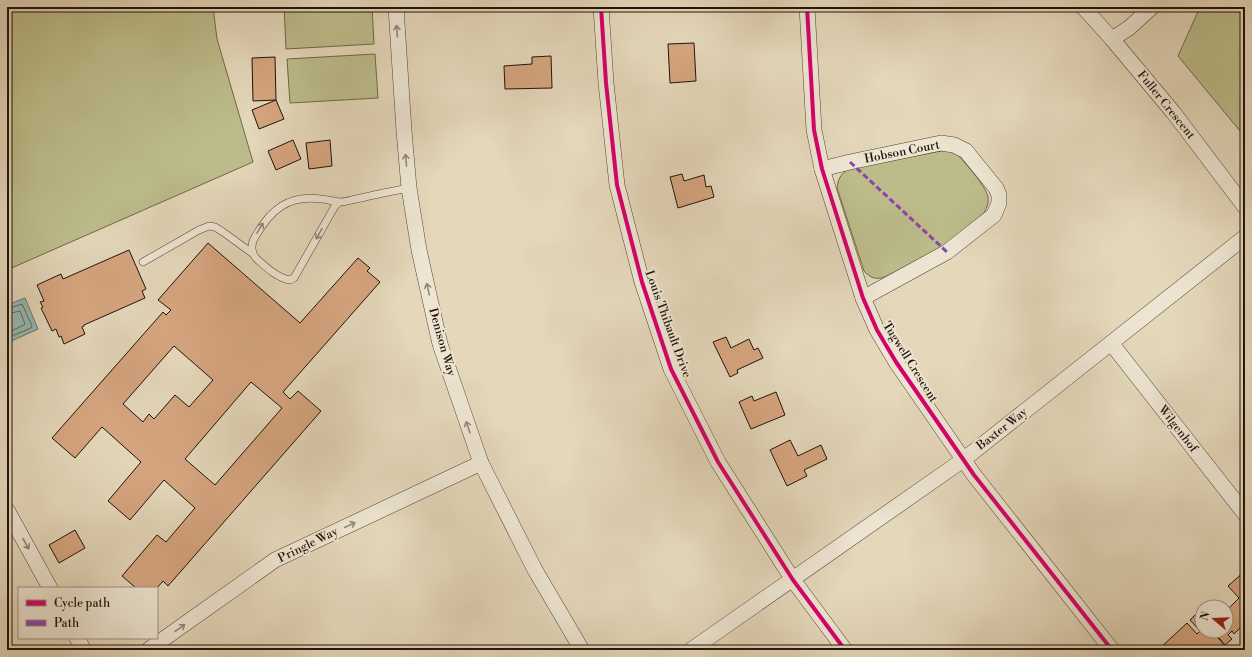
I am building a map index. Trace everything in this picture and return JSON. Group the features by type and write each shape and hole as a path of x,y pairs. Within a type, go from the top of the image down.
{"street":[{"name":"Denison Way","path":"396,7 409,188 419,250 440,344 481,464 535,570 582,650"},
{"name":"Louis Thibault Drive","path":"601,7 606,83 617,185 642,282 671,369 718,462 793,580 846,650"},
{"name":"Tugwell Crescent","path":"807,7 814,130 822,169 863,298 877,330 896,362 963,460 1112,650"},
{"name":"Fuller Crescent","path":"1083,7 1173,112 1245,207"},
{"path":"1112,39 1129,28 1152,7"},
{"name":"Hobson Court","path":"822,169 941,143 948,144 954,145 966,151 996,188 999,195 999,203 994,215 947,252 863,298"},
{"name":"Baxter Way","path":"691,650 963,460 1245,237"},
{"name":"Wilgenhof","path":"1111,343 1245,514"},
{"name":"Pringle Way","path":"148,650 275,560 481,464"},
{"path":"7,510 49,587"},
{"path":"78,639 84,650"}],"lane":[{"path":"340,202 335,206 294,278 290,280 279,277 255,259 252,253 252,246 254,239 263,223 274,211 290,201 298,199 321,198 340,202 409,188"},
{"path":"143,262 209,226 215,227 223,232 252,253"}],"green space":[{"path":"7,7 213,7 217,39 253,162 7,270"},
{"path":"284,7 372,7 374,44 286,49"},
{"path":"1200,7 1245,7 1245,137 1178,56"},
{"path":"375,54 378,98 290,103 287,59"},
{"path":"946,150 958,155 983,187 988,197 988,205 984,213 944,246 885,277 871,277 864,271 837,188 840,177 848,169"}],"water":[{"path":"25,298 38,329 7,343 7,305"}],"building":[{"path":"694,43 696,81 670,83 668,44"},
{"path":"551,56 552,88 505,89 504,66 532,64 532,57"},
{"path":"275,57 276,100 253,101 252,58"},
{"path":"276,100 284,119 259,129 252,110"},
{"path":"293,140 301,159 276,170 268,151"},
{"path":"330,140 332,166 309,169 306,143"},
{"path":"682,174 684,181 704,175 706,187 711,186 714,197 678,208 670,177"},
{"path":"208,243 300,323 358,258 370,268 367,271 380,282 283,392 290,399 298,391 321,411 168,586 163,581 158,587 135,587 122,576 157,535 166,542 195,508 164,480 130,520 108,501 141,462 102,427 75,458 52,438 163,312 166,315 171,310 158,300","holes":["174,346 213,380 189,407 175,395 154,419 149,414 143,422 123,404","251,382 282,408 215,485 185,459"]},
{"path":"129,250 146,289 142,291 145,298 84,325 82,327 85,334 64,344 56,329 52,331 41,308 43,307 40,302 44,301 37,285 61,274 63,279"},
{"path":"726,337 731,348 749,339 754,350 758,348 763,358 737,370 738,373 730,377 713,342"},
{"path":"776,392 785,415 751,429 739,402 752,396 754,401"},
{"path":"790,440 798,456 821,445 827,459 804,470 807,476 787,486 770,450"},
{"path":"75,530 85,548 59,563 49,545"},
{"path":"1245,571 1245,623 1234,634 1234,603 1239,598 1228,586"},
{"path":"1194,616 1194,624 1190,620"},
{"path":"1187,623 1194,631 1194,639 1219,639 1229,650 1158,650"},
{"path":"1220,639 1232,639 1225,645"}],"marked path":[{"path":"850,162 947,252"}],"cycle path":[{"path":"601,7 606,83 617,185 642,282 671,369 718,462 793,580 845,650"},
{"path":"807,7 814,130 822,169 863,298 877,330 896,362 974,475 1112,650"}]}
